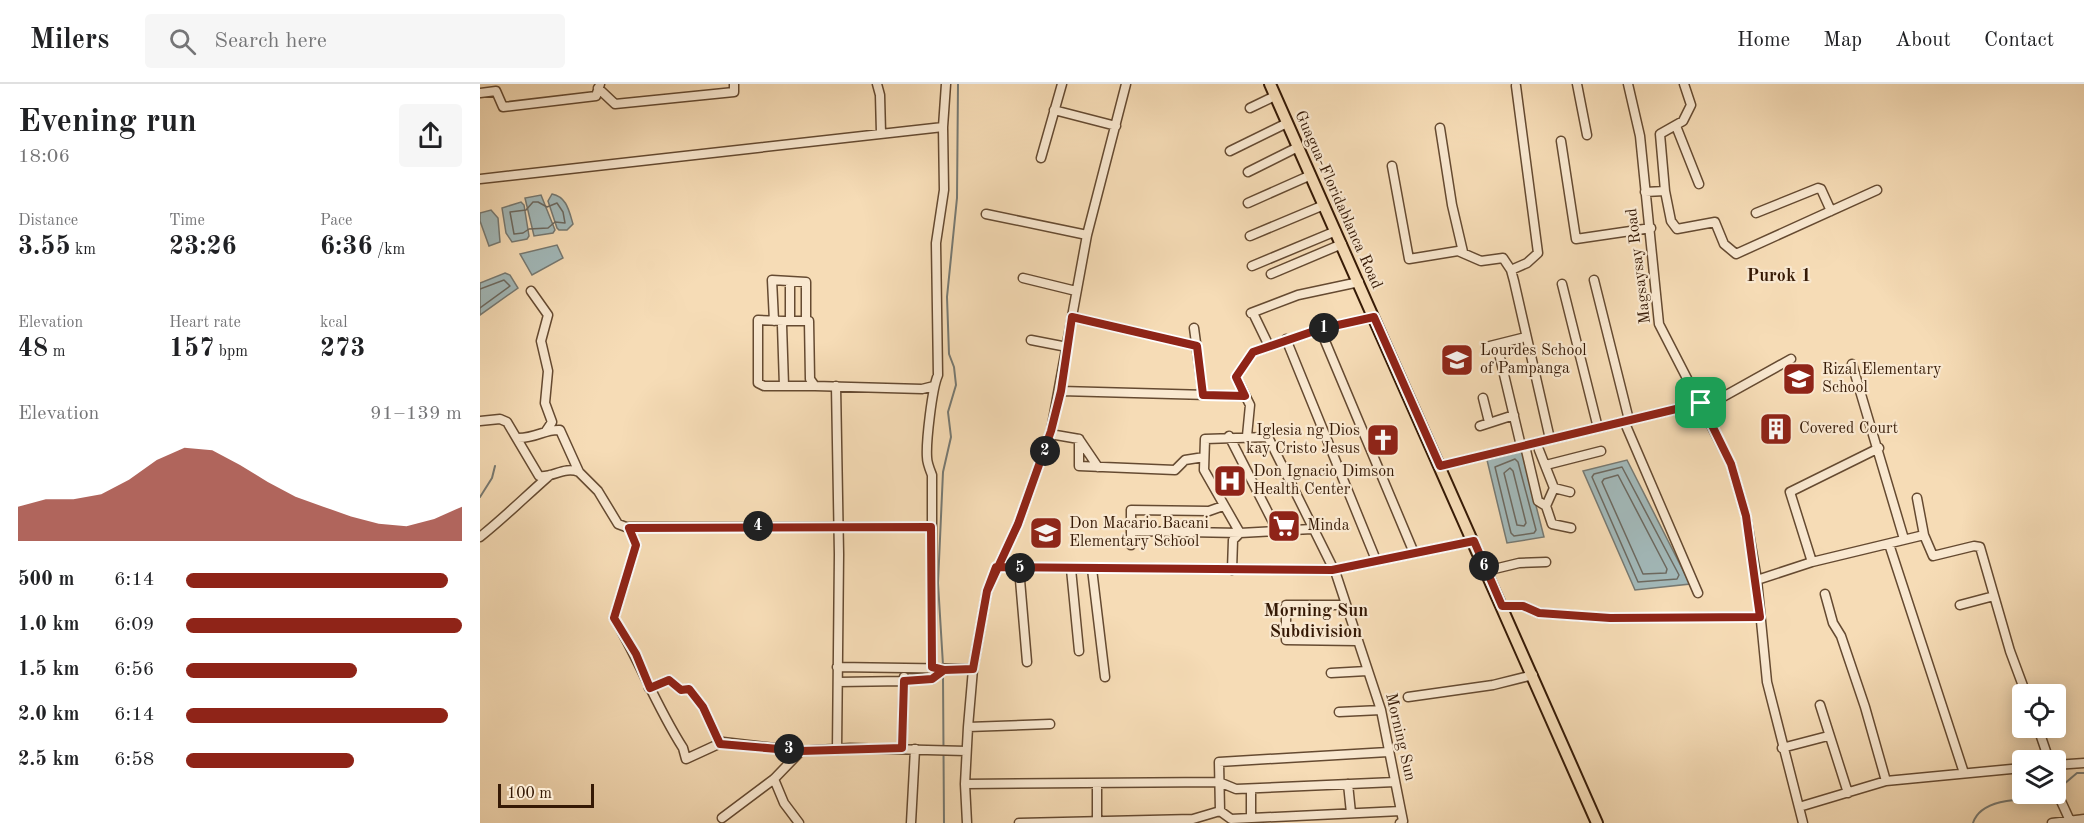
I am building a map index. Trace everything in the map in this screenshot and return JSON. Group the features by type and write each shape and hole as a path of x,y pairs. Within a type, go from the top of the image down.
{"main road":[{"name":"Guagua-Floridablanca Road","path":"1270,84 1597,823"}],"street":[{"path":"599,86 615,104 734,92 734,84"},
{"path":"877,84 880,95 881,133"},
{"path":"932,679 932,475 926,458 933,386 938,375 936,243 944,190 943,127 946,84"},
{"path":"1041,158 1062,84"},
{"path":"967,823 966,751 973,669 987,591 996,567 1018,524 1050,434 1061,391 1087,235 1126,84"},
{"path":"1577,84 1587,135"},
{"name":"Magsaysay Road","path":"1628,84 1640,136 1659,324 1731,464 1746,516 1756,580 1767,682 1803,823"},
{"path":"1684,84 1691,105 1683,121 1660,134 1665,191 1671,221 1677,229 1715,222 1724,244 1736,254 1877,190"},
{"path":"480,93 496,91 503,107 596,96 599,86"},
{"path":"1511,270 1527,263 1538,254 1515,86"},
{"path":"1250,108 1275,96"},
{"path":"1054,110 1116,126"},
{"path":"1230,151 1287,123"},
{"path":"1676,126 1699,184"},
{"path":"480,179 943,127"},
{"path":"1440,128 1452,205 1463,252"},
{"path":"1561,141 1576,239 1651,228"},
{"path":"1248,172 1298,147"},
{"path":"1392,166 1409,259 1463,252 1481,261 1503,258 1511,270 1551,439"},
{"path":"1248,203 1311,176"},
{"path":"1756,213 1818,188 1821,189 1831,211"},
{"path":"1645,192 1665,191"},
{"path":"1250,236 1324,205"},
{"path":"986,214 1087,235"},
{"path":"1252,266 1336,231"},
{"path":"1271,274 1342,244"},
{"path":"1023,278 1076,291"},
{"path":"774,321 772,280 806,282 806,321"},
{"path":"1594,280 1626,421 1698,593"},
{"path":"784,386 782,325 787,321 790,282"},
{"path":"1269,346 1252,313 1298,295 1359,282"},
{"path":"1562,284 1598,428"},
{"path":"519,438 535,438 546,431 552,422 545,403 548,372 541,341 548,315 531,291"},
{"path":"1072,317 1197,346"},
{"path":"1240,533 1204,470 1205,439 1247,436 1250,405 1236,377 1238,372 1253,352 1320,329 1374,317"},
{"path":"815,386 810,379 810,322 758,320 757,380 764,386 922,389 933,386"},
{"path":"1194,328 1203,395"},
{"path":"1320,329 1414,553"},
{"path":"1486,347 1526,337"},
{"path":"1286,339 1376,560"},
{"path":"1031,340 1067,347"},
{"path":"1497,345 1538,501 1546,506 1552,524 1571,528"},
{"path":"1440,466 1523,446 1538,447 1551,439 1712,402 1791,359"},
{"path":"1852,364 1879,448 1904,539"},
{"path":"836,386 837,750"},
{"path":"1061,391 1245,396"},
{"path":"1483,398 1490,423"},
{"path":"1479,426 1514,415"},
{"path":"480,421 500,419 507,422 519,438 539,476 567,470 579,472"},
{"path":"546,431 560,430 579,472 598,490 618,524 629,528 931,527"},
{"path":"1050,434 1079,439 1098,467"},
{"path":"1228,436 1277,530"},
{"name":"Morning Sun","path":"1247,436 1268,437 1332,570 1336,574 1381,710 1403,821 1400,823"},
{"path":"1079,439 1079,466 1176,470 1185,460 1204,457"},
{"path":"1538,447 1554,488 1546,506"},
{"path":"1812,562 1790,492 1879,448"},
{"path":"1546,465 1601,452"},
{"path":"480,537 511,513 518,502 550,475"},
{"path":"1554,488 1570,492"},
{"path":"1917,498 1924,536 1933,556 1974,546 1980,548 2023,684"},
{"path":"1131,545 1131,510 1209,511 1223,506"},
{"path":"629,528 636,545 614,618 636,654 650,688 686,759 720,744 801,751 850,748 966,751"},
{"path":"1131,531 1240,533 1312,529"},
{"path":"1233,570 1233,540 1240,533"},
{"path":"1756,580 1812,562 1924,536"},
{"path":"996,567 1332,570 1474,541"},
{"path":"1889,544 1964,773"},
{"path":"1486,571 1519,563 1546,562"},
{"path":"1018,568 1026,662"},
{"path":"1071,569 1079,651"},
{"path":"1092,569 1106,677"},
{"path":"1825,594 1833,623 1841,636 1865,707 1886,781"},
{"path":"1960,605 1994,596"},
{"path":"1345,605 1286,604 1286,640 1357,641"},
{"path":"1502,606 1523,606 1539,613 1610,618 1760,617"},
{"path":"837,667 973,669"},
{"path":"902,748 904,669"},
{"path":"838,682 932,679 944,670"},
{"path":"1331,673 1367,671"},
{"path":"1408,697 1493,685 1533,675"},
{"path":"650,688 669,680 681,690 689,689 703,707 720,744"},
{"path":"1820,705 1848,793"},
{"path":"1340,712 1381,710"},
{"path":"968,727 1050,724"},
{"path":"1782,748 1828,736"},
{"path":"911,823 915,749"},
{"path":"722,819 774,779 801,751"},
{"path":"1388,752 1219,762 1220,812 1231,821 1251,818 1401,811"},
{"path":"2066,764 2084,763"},
{"path":"1799,807 1886,781 2012,769"},
{"path":"774,779 784,803 799,823"},
{"path":"965,784 1219,782 1236,789 1251,789 1395,783"},
{"path":"1097,784 1097,822"},
{"path":"1348,784 1351,813"},
{"path":"1251,789 1251,818"},
{"path":"2064,804 2071,822"},
{"path":"1018,823 1193,819 1220,812"},
{"path":"2052,823 2084,819"}],"water":[{"path":"552,194 561,198 569,210 573,224 567,230 557,228 548,201"},
{"path":"541,195 555,230 553,233 534,236 525,198"},
{"path":"521,202 524,205 529,236 527,239 512,242 506,233 502,208"},
{"path":"491,210 498,218 500,242 489,246 480,221 480,213"},
{"path":"557,245 563,258 532,275 520,254"},
{"path":"505,273 510,275 518,288 480,315 480,283"},
{"path":"1522,451 1544,537 1507,543 1487,460"},
{"path":"1627,460 1690,584 1635,590 1583,471"}],"waterway":[{"path":"943,665 938,583 943,472 951,437 948,412 956,385 954,367 949,354 947,297 957,198 958,84"},
{"path":"480,497 492,478 495,466"},
{"path":"943,677 944,823"},
{"path":"2066,782 2077,773 2084,773"},
{"path":"1973,823 1985,808 2012,800"}],"place":[{"name":"Lourdes School of Pampanga","path":"1457,360"},
{"name":"Rizal Elementary School","path":"1799,379"},
{"name":"Covered Court","path":"1776,429"},
{"name":"Iglesia ng Dios kay Cristo Jesus","path":"1383,440"},
{"name":"Don Ignacio Dimson Health Center","path":"1230,481"},
{"name":"Minda","path":"1284,526"},
{"name":"Don Macario Bacani Elementary School","path":"1046,533"}],"district":[{"name":"Purok 1","path":"1779,276"},
{"name":"Morning Sun Subdivision","path":"1316,621"}],"route":[{"path":"1701,403 1440,466 1374,317 1320,329 1253,352 1244,362 1236,377 1245,396 1203,395 1197,346 1072,317 1061,391 1043,460 1018,524 996,567 987,591 973,669 944,670 932,679 904,681 902,748 801,751 723,742 720,744 703,707 689,689 681,690 669,680 650,688 642,675 636,654 614,618 636,545 629,528 698,526 931,527 932,667 944,670 973,669 987,591 996,567 1332,570 1474,541 1502,606 1523,606 1539,613 1565,616 1610,618 1760,617 1746,516 1731,464 1701,403"}]}
